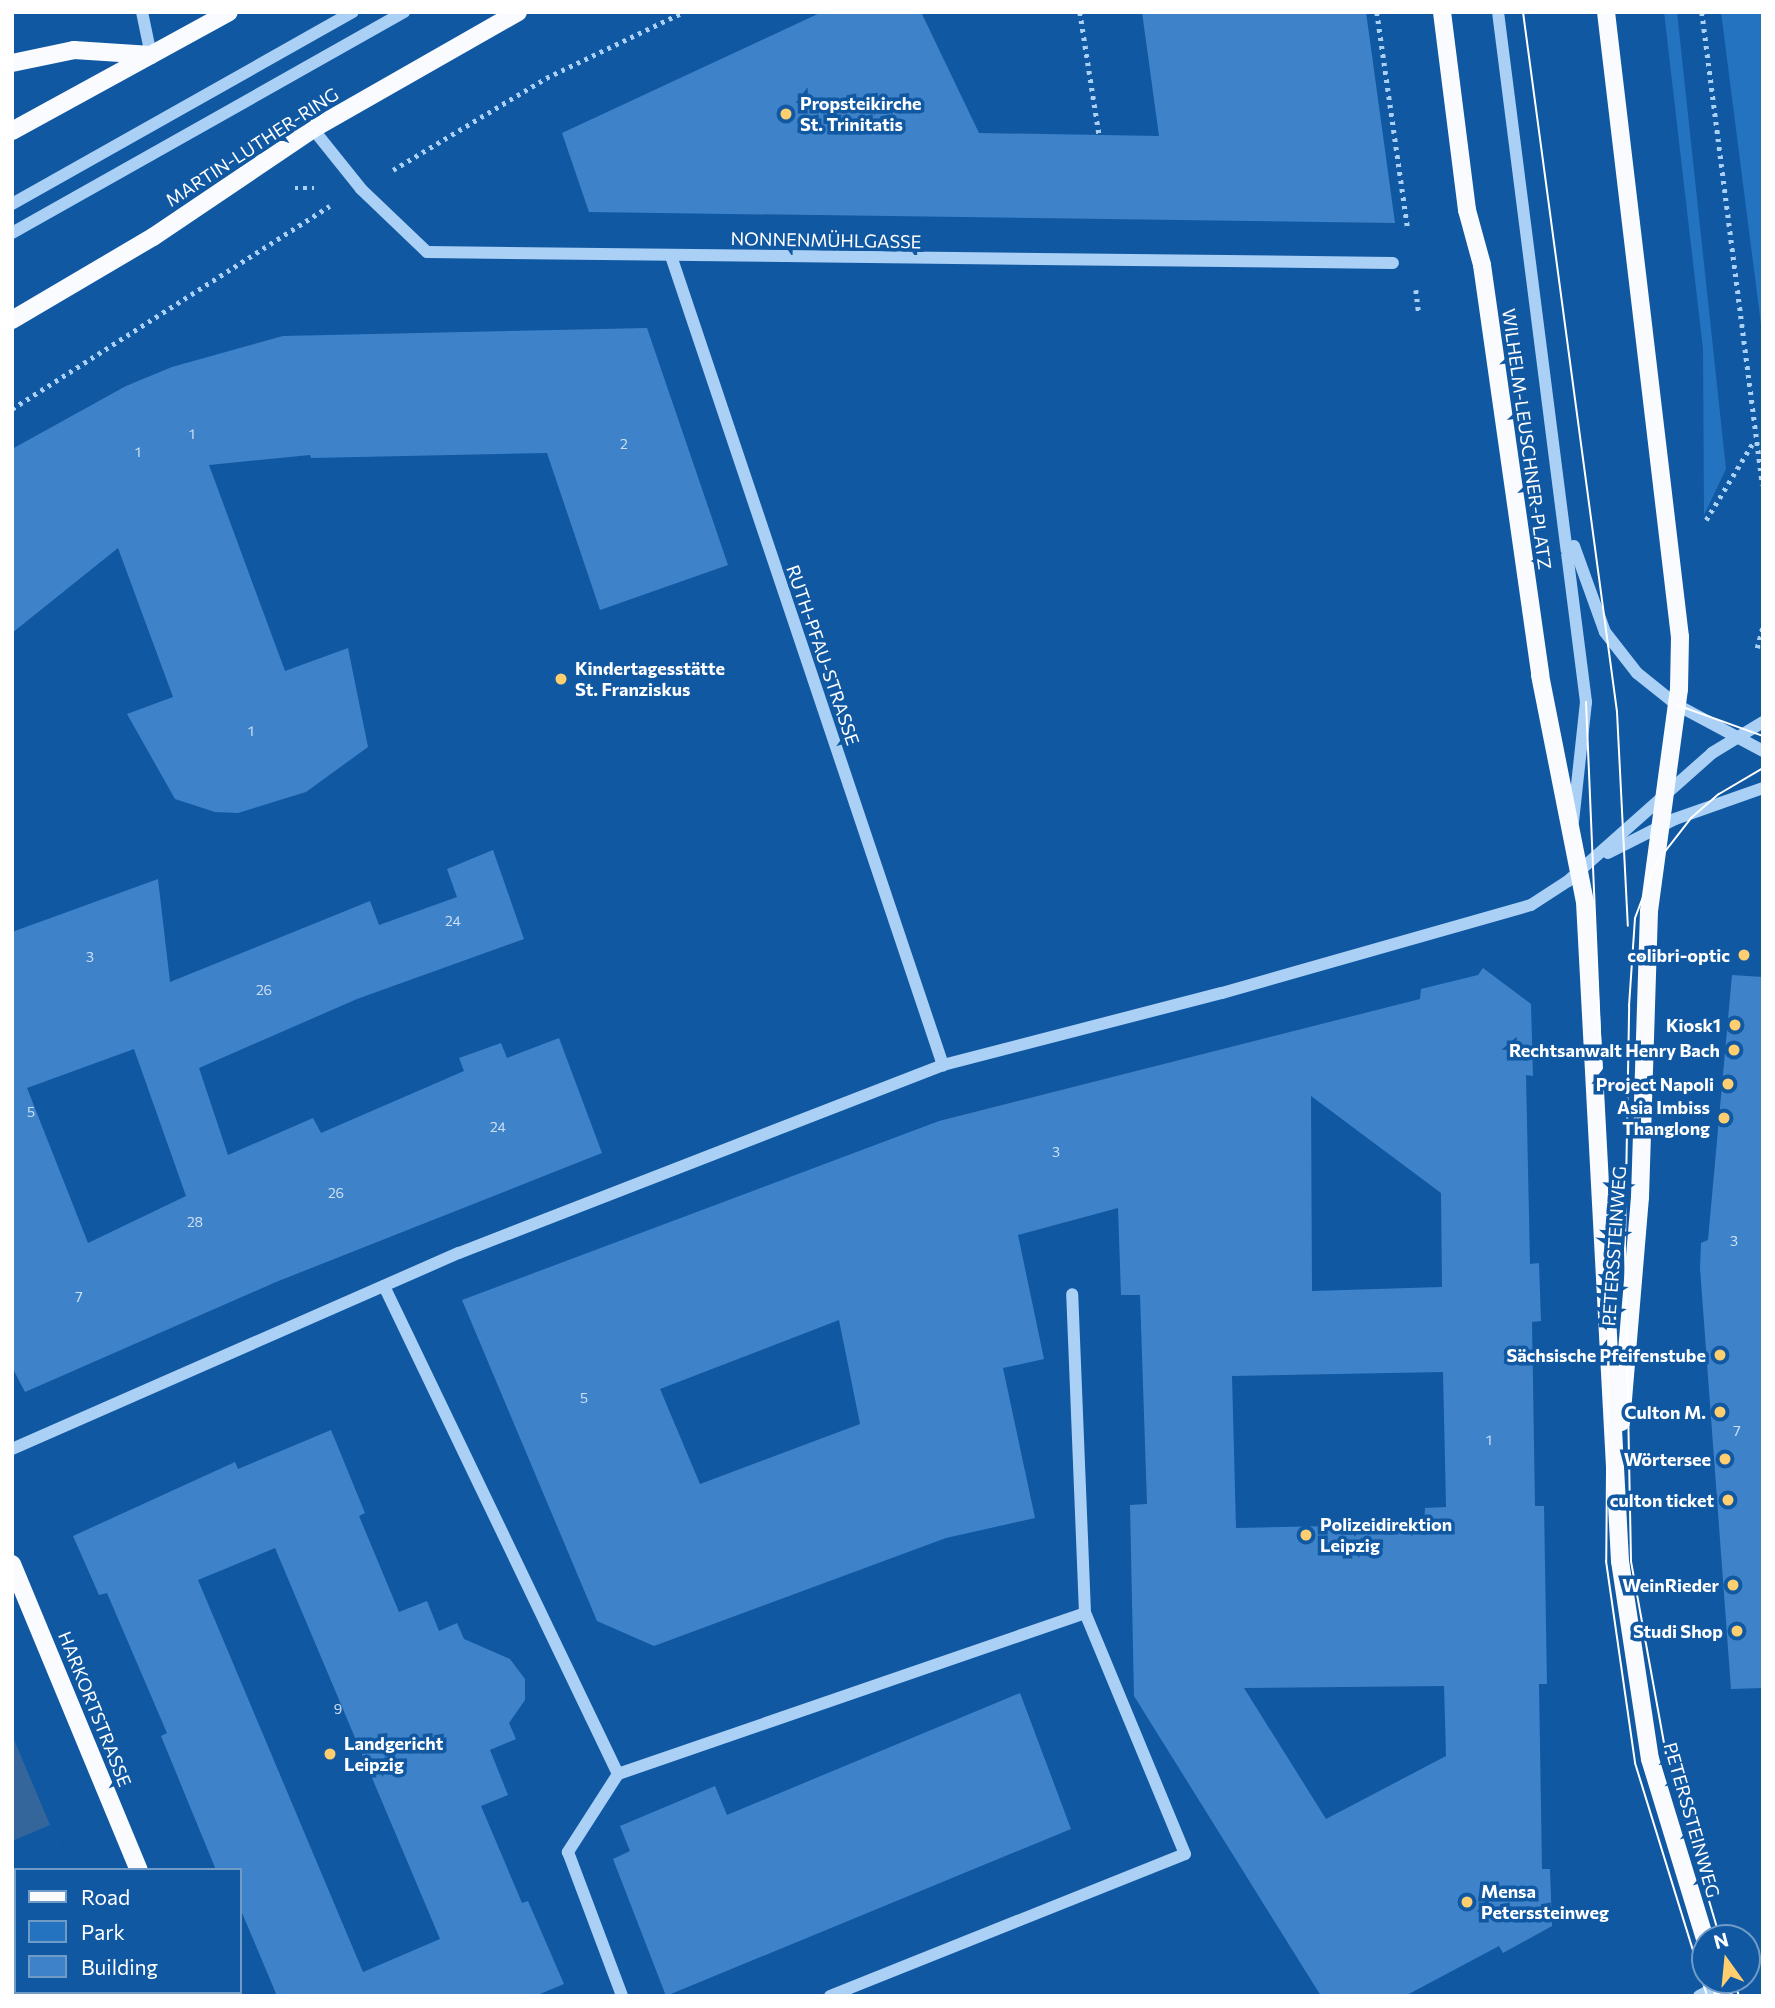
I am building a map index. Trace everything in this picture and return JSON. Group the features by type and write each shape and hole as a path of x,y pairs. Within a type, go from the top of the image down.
{"main road":[{"path":"12,131 229,12"},
{"name":"MARTIN-LUTHER-RING","path":"12,320 153,237 313,129 518,12"},
{"name":"WILHELM-LEUSCHNER-PLATZ","path":"1442,12 1467,210 1482,265 1540,675 1573,827 1588,865"},
{"path":"1606,12 1680,637 1676,705 1661,825"},
{"path":"12,63 74,50 151,55"},
{"name":"PETERSSTEINWEG","path":"1617,1461 1640,1197 1648,936 1661,825"},
{"name":"PETERSSTEINWEG","path":"1588,865 1608,1375 1617,1461 1620,1561 1650,1759 1700,1924"},
{"name":"HARKORTSTRASSE","path":"12,1564 138,1868"}],"street":[{"path":"142,12 151,55"},
{"path":"12,204 352,12"},
{"path":"12,233 404,12"},
{"path":"1498,12 1586,702 1573,827"},
{"name":"NONNENMÜHLGASSE","path":"313,129 360,189 427,252 1393,263"},
{"name":"RUTH-PFAU-STRASSE","path":"671,256 943,1065"},
{"path":"1560,488 1572,542 1605,632 1637,673 1676,705 1732,738 1763,751"},
{"path":"12,1449 384,1286 943,1065 1503,916 1544,898 1588,865 1732,738 1763,722"},
{"path":"1588,865 1661,825 1763,789"},
{"path":"384,1286 618,1774"},
{"path":"830,1996 1185,1854 1085,1613 1072,1294"},
{"path":"622,1996 568,1852 618,1774 1085,1613"}],"path":[{"path":"12,409 243,259 546,78 684,12"},
{"path":"1080,12 1099,134"},
{"path":"1377,12 1406,219"},
{"path":"1703,12 1755,441 1763,485"},
{"path":"1704,523 1755,441"},
{"path":"1757,648 1763,626"}],"green space":[{"path":"1664,12 1677,12 1726,469 1704,515 1703,349"},
{"path":"1721,12 1763,12 1763,340"}],"shaded area":[{"path":"12,1735 68,1868 14,1868"}],"pier":[{"path":"50,1825 68,1868 14,1868 14,1908 12,1841"}],"building":[{"name":"Propsteikirche St. Trinitatis","path":"822,12 921,12 979,133 1159,136 1142,12 1366,12 1395,223 589,212 562,133"},
{"path":"647,328 728,565 600,610 547,453 311,458 310,455 209,465 285,671 348,648 368,747 306,792 238,813 215,812 175,799 127,714 173,697 118,548 12,633 12,449 126,386 172,367 283,336"},
{"path":"493,850 524,939 357,999 199,1068 228,1155 313,1118 321,1133 464,1071 459,1058 501,1043 507,1058 559,1038 602,1153 276,1282 25,1392 12,1367 12,932 158,879 170,982 370,901 379,925 457,897 447,869","holes":["134,1049 186,1196 88,1243 27,1088"]},
{"path":"1483,968 1531,1004 1533,1076 1526,1075 1530,1264 1539,1263 1541,1321 1532,1322 1535,1506 1544,1506 1547,1684 1539,1684 1542,1869 1550,1869 1552,1926 1503,1953 1499,1946 1405,1996 1321,1996 1134,1696 1130,1505 1147,1504 1140,1295 1121,1295 1118,1208 1018,1235 1044,1359 1003,1368 1035,1518 946,1538 654,1646 597,1621 462,1300 939,1121 1420,999 1421,989 1478,975","holes":["1311,1096 1441,1193 1442,1287 1312,1291","839,1320 860,1424 700,1484 660,1389","1443,1372 1446,1507 1425,1508 1424,1524 1236,1528 1232,1376","1444,1686 1446,1756 1326,1819 1244,1688"]},
{"path":"1732,975 1763,977 1763,1688 1731,1689 1700,1268 1701,1243 1708,1240"},
{"path":"331,1430 365,1513 359,1516 399,1612 427,1601 439,1631 457,1623 464,1639 510,1659 525,1679 525,1700 509,1723 516,1739 490,1750 508,1795 481,1806 522,1903 528,1901 564,1984 535,1996 277,1996 242,1913 242,1868 215,1868 161,1736 167,1733 107,1593 99,1595 73,1536 235,1462 238,1469","holes":["275,1548 440,1939 363,1972 198,1580"]},
{"path":"1020,1693 1071,1829 666,1996 613,1859 630,1851 620,1826 715,1786 727,1815"}],"tram line":[{"path":"1523,12 1617,712 1628,926"},
{"path":"1586,702 1609,1243 1606,1561 1635,1763 1707,1996"},
{"path":"1677,705 1763,736"},
{"path":"1716,1924 1666,1754 1631,1561 1625,1245 1629,1006 1635,918 1656,863 1691,818 1719,794 1763,768"}],"place":[{"name":"Propsteikirche St. Trinitatis","path":"786,114"},
{"name":"Kindertagesstätte St. Franziskus","path":"561,679"},
{"name":"colibri-optic","path":"1744,955"},
{"name":"Kiosk1","path":"1735,1025"},
{"name":"Rechtsanwalt Henry Bach","path":"1734,1050"},
{"name":"Project Napoli","path":"1728,1084"},
{"name":"Asia Imbiss Thanglong","path":"1724,1118"},
{"name":"Sächsische Pfeifenstube","path":"1720,1355"},
{"name":"Culton M.","path":"1720,1412"},
{"name":"Wörtersee","path":"1725,1459"},
{"name":"culton ticket","path":"1728,1500"},
{"name":"Polizeidirektion Leipzig","path":"1306,1535"},
{"name":"WeinRieder","path":"1733,1585"},
{"name":"Studi Shop","path":"1737,1631"},
{"name":"Landgericht Leipzig","path":"330,1754"},
{"name":"Mensa Peterssteinweg","path":"1467,1902"}]}
